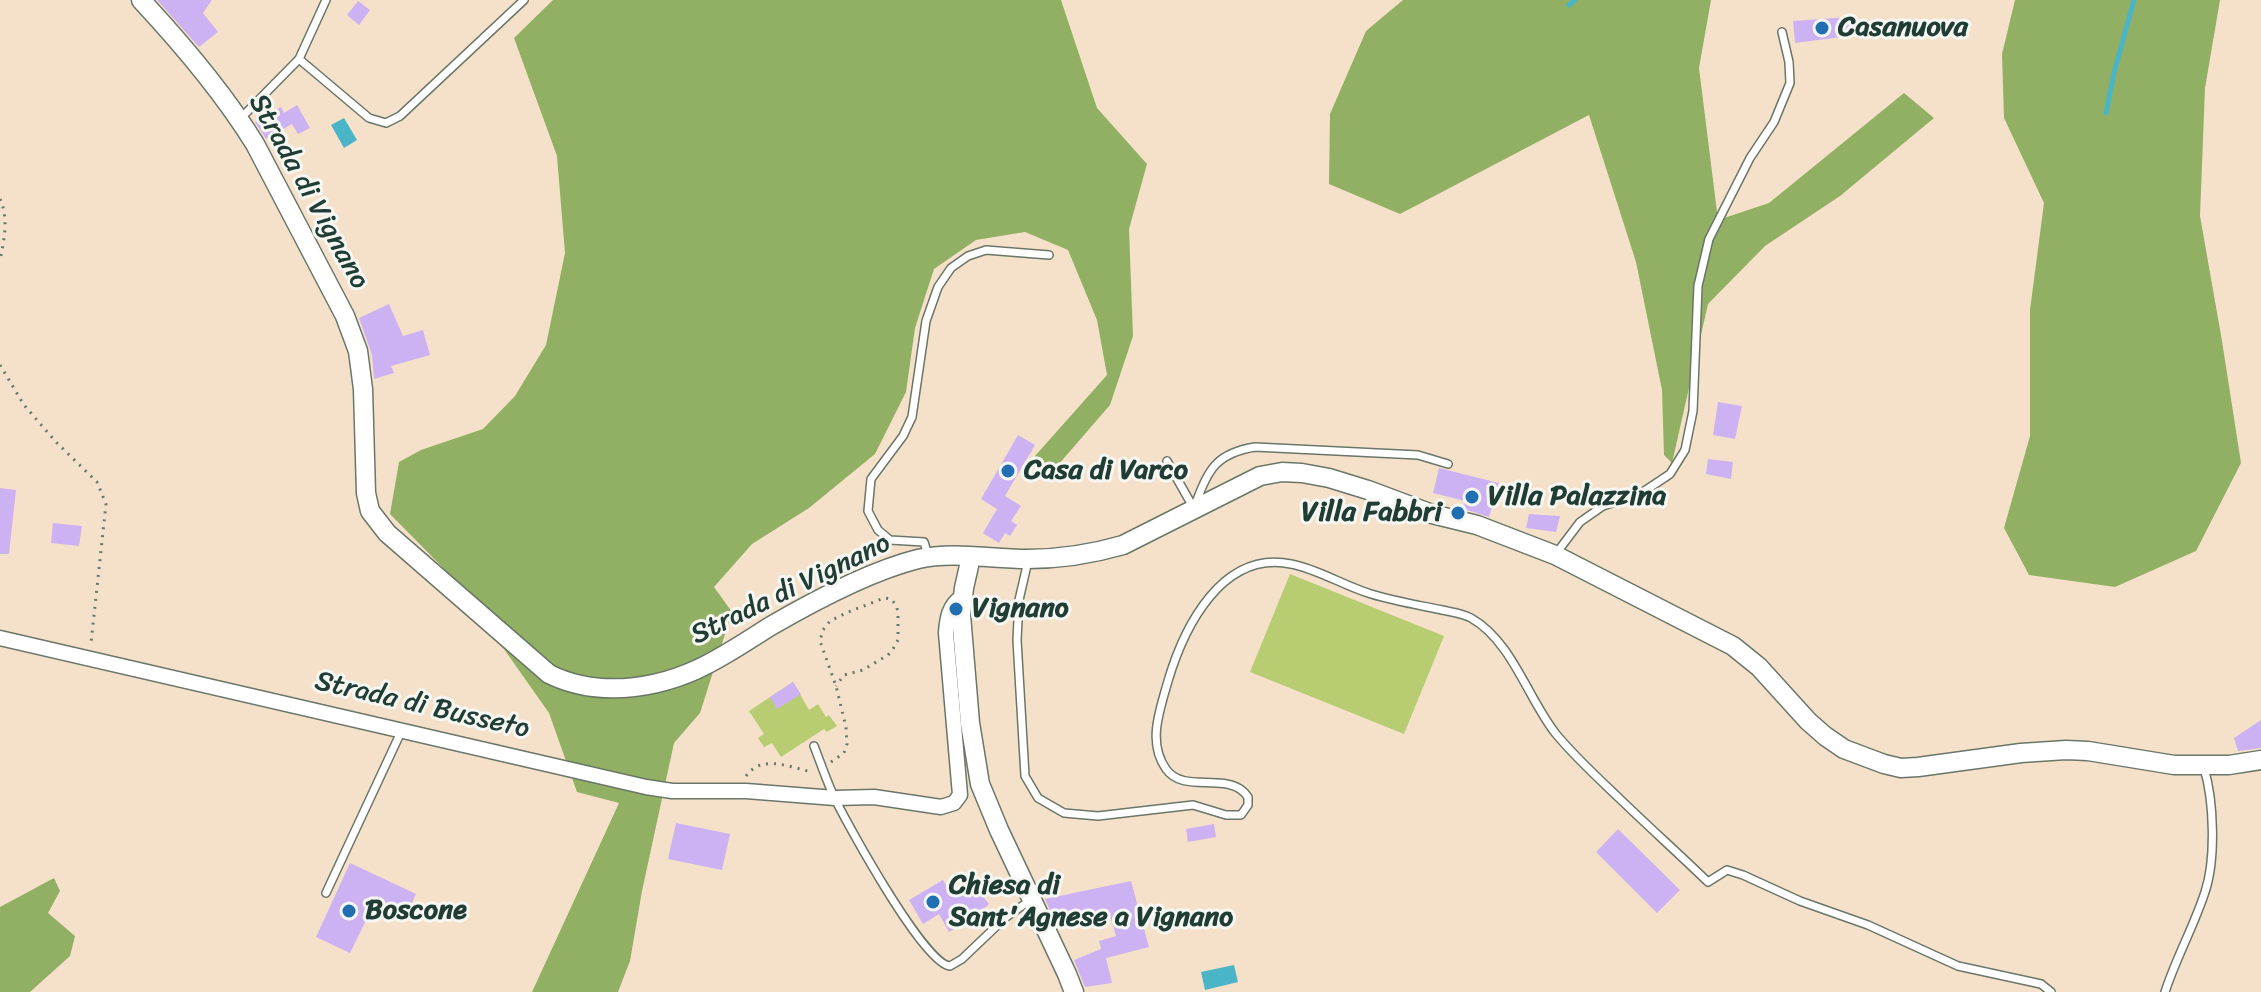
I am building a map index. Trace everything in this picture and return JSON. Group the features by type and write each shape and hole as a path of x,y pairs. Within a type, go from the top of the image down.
{"street":[{"name":"Strada di Vignano","path":"141,0 240,119 345,316 358,351 363,389 366,493 370,511 387,533 549,674 569,683 593,688 628,688 666,681 715,661 794,613 883,571 928,557 1029,559 1101,552 1123,545 1260,476 1282,472 1329,478 1432,514 1477,525 1555,555 1733,646 1759,667 1825,736 1844,749 1884,764 1901,768 1918,767 2066,750 2174,765 2203,766 2261,760"},
{"name":"Strada di Busseto","path":"971,557 962,597 962,629 970,723 980,784 1074,992"},
{"name":"Strada di Busseto","path":"0,638 659,789 746,791 835,798 874,797 941,807 960,795 946,633 951,607 962,597"}],"lane":[{"path":"240,119 299,59 326,0"},
{"path":"299,59 369,118 386,123 400,116 524,0"},
{"path":"1555,555 1580,522 1603,506 1643,492 1670,474 1685,450 1693,411 1698,286 1709,239 1750,158 1774,122 1790,83 1782,32"},
{"path":"928,557 924,542 890,540 878,530 868,511 871,479 903,436 912,417 926,321 938,287 951,268 968,256 986,250 1049,255"},
{"path":"1194,509 1213,466 1222,457 1255,447 1418,455 1448,464"},
{"path":"1167,461 1194,509"},
{"path":"1029,559 1019,600 1017,640 1025,776 1038,798 1064,813 1098,816 1193,805 1226,815 1241,815 1248,805 1248,797 1238,788 1181,780 1168,772 1158,756 1155,738 1159,715 1176,654 1193,619 1215,590 1237,572 1252,565 1266,562 1292,564 1371,594 1468,616 1485,627 1517,668 1554,731 1575,755 1708,882 1727,870 1743,875 1800,901 1868,925 1958,966 2041,984 2051,992"},
{"path":"326,893 402,731"},
{"path":"814,746 835,798 911,928 943,965 950,966 962,959 1005,918 1031,899"},
{"path":"2165,992 2205,891 2213,850 2207,779 2203,766"}],"path":[{"path":"0,199 4,208 5,230 0,260"},
{"path":"0,365 24,405 97,482 106,504 89,658"},
{"path":"822,764 840,757 847,744 836,686 820,641 823,630 830,621 846,613 884,598 891,599 898,612 898,640 893,649 863,670 844,675 836,686"},
{"path":"746,791 744,779 753,767 765,763 826,775"}],"green space":[{"path":"553,0 1061,0 1097,108 1147,164 1129,229 1133,336 1110,405 1052,472 1035,456 1107,375 1097,320 1068,250 1025,232 976,240 934,269 915,328 906,392 875,454 809,508 752,544 714,587 732,612 700,713 674,743 630,961 618,992 532,992 619,803 577,792 549,713 456,581 390,514 399,462 421,450 483,429 515,396 546,345 565,253 557,156 514,38"},
{"path":"1403,0 1711,0 1699,68 1718,220 1769,203 1904,93 1934,118 1840,196 1765,246 1708,304 1672,463 1664,455 1662,390 1636,262 1589,115 1400,214 1329,184 1330,114 1366,31"},
{"path":"2015,0 2220,0 2205,88 2200,216 2241,463 2196,551 2115,587 2029,575 2004,528 2030,436 2030,310 2044,203 2004,118 2002,54"},
{"path":"1290,574 1444,636 1404,734 1250,672"},
{"path":"793,682 809,710 818,704 826,717 829,715 837,726 827,732 824,729 781,757 772,743 764,747 758,738 764,734 749,711"},
{"path":"54,878 60,891 48,913 75,936 70,956 30,992 0,992 0,907"}],"water":[{"path":"344,118 357,140 344,148 331,125"},
{"path":"1234,965 1238,982 1205,990 1201,972"}],"building":[{"path":"157,0 212,0 203,13 218,32 199,47"},
{"path":"358,1 370,10 359,25 347,15"},
{"name":"Casanuova","path":"1849,17 1850,36 1795,43 1793,21"},
{"path":"297,105 310,128 298,134 292,124 266,139 255,122 281,107 284,113"},
{"path":"389,304 403,336 423,330 430,355 391,366 394,373 374,379 372,355 359,318"},
{"path":"1718,402 1742,406 1735,439 1713,435"},
{"name":"Casa di Varco","path":"1018,435 1035,445 1005,496 1021,506 1011,521 1017,525 1010,536 1005,533 999,543 983,533 997,509 981,499"},
{"path":"1708,459 1733,462 1731,479 1706,474"},
{"name":"Villa Palazzina","path":"1439,468 1499,483 1489,517 1464,509 1465,501 1433,493"},
{"path":"0,488 16,490 9,554 0,554"},
{"path":"1529,514 1560,516 1556,532 1526,528"},
{"path":"53,523 82,526 79,546 51,543"},
{"path":"793,682 801,694 777,709 770,697"},
{"path":"2261,720 2261,748 2238,751 2234,738"},
{"path":"676,823 730,834 722,870 668,859"},
{"path":"1214,824 1216,837 1188,842 1186,829"},
{"path":"1618,829 1680,890 1657,913 1596,852"},
{"name":"Boscone","path":"350,863 416,894 405,918 374,904 350,953 316,937"},
{"path":"943,880 952,895 973,884 989,904 973,919 949,932 939,914 923,924 909,900"},
{"path":"1131,881 1149,947 1106,958 1112,983 1085,987 1074,960 1101,949 1099,941 1116,936 1108,909 1056,924 1045,899"}],"waterway":[{"path":"1569,5 1575,0"},
{"path":"2106,113 2134,0"}],"place":[{"name":"Casanuova","path":"1822,28"},
{"name":"Casa di Varco","path":"1008,471"},
{"name":"Villa Palazzina","path":"1472,497"},
{"name":"Villa Fabbri","path":"1458,513"},
{"name":"Vignano","path":"956,609"},
{"name":"Chiesa di Sant'Agnese a Vignano","path":"933,902"},
{"name":"Boscone","path":"349,911"}]}
